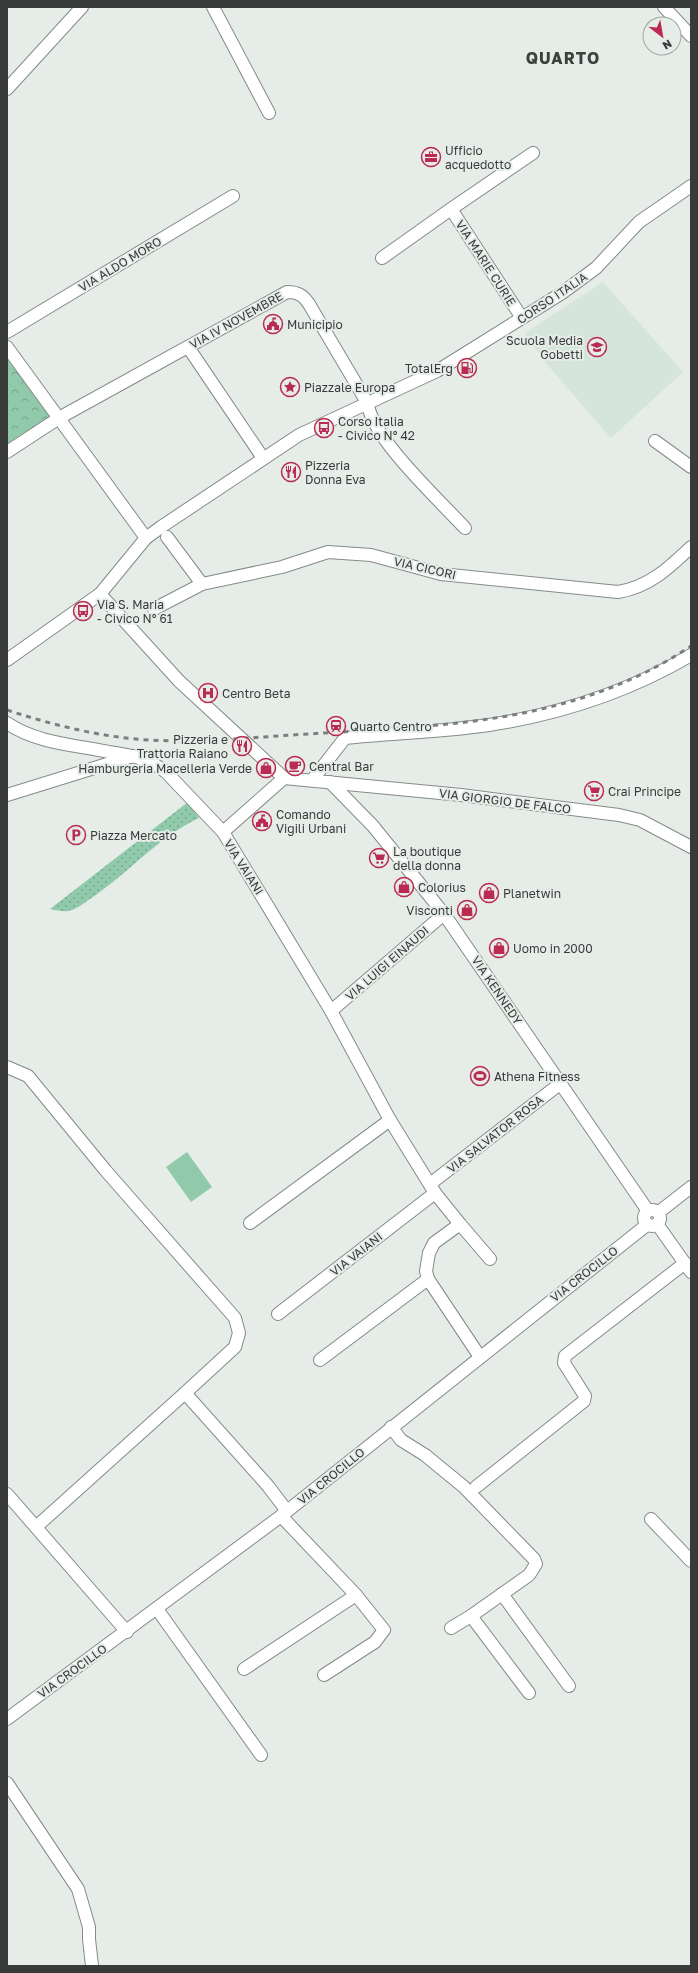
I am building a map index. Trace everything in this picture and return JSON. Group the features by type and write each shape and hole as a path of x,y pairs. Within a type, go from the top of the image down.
{"street":[{"path":"7,89 82,7"},
{"path":"213,7 269,113"},
{"path":"664,7 691,36"},
{"path":"382,258 451,208 533,153"},
{"name":"CORSO ITALIA","path":"7,660 100,594 146,538 263,458 310,430 437,371 522,318 596,268 639,222 691,186"},
{"name":"VIA ALDO MORO","path":"7,332 233,196"},
{"name":"VIA MARIE CURIE","path":"451,208 522,318"},
{"name":"VIA IV NOVEMBRE","path":"7,452 59,418 287,292 296,292 304,297 309,304 368,404 369,412 390,448 465,528"},
{"path":"7,347 146,538"},
{"path":"188,347 263,458"},
{"path":"655,441 691,467"},
{"path":"167,537 202,584"},
{"name":"VIA CICORI","path":"154,609 202,584 282,567 328,552 341,552 371,556 441,574 618,592 633,590 661,574 691,547"},
{"path":"100,594 179,681 284,778 223,832"},
{"path":"312,779 345,738 455,729 488,725 536,716 604,696 641,681 691,654"},
{"name":"VIA VAIANI","path":"7,723 19,731 42,739 146,759 166,772 223,832 331,1011 390,1120 432,1189 490,1259"},
{"path":"7,795 134,756"},
{"name":"VIA GIORGIO DE FALCO","path":"284,778 312,779 461,795 619,815 640,820 691,848"},
{"name":"VIA KENNEDY","path":"330,782 373,826 444,914 688,1268"},
{"name":"VIA LUIGI EINAUDI","path":"331,1011 444,914"},
{"path":"7,1066 28,1076 106,1171 234,1318 239,1333 235,1347 186,1393 36,1527"},
{"name":"VIA SALVATOR ROSA","path":"432,1189 561,1083"},
{"path":"250,1223 390,1120"},
{"name":"VIA CROCILLO","path":"7,1719 127,1632 284,1514 691,1187"},
{"name":"VIA VAIANI","path":"278,1314 432,1189"},
{"path":"460,1224 438,1239 432,1246 426,1263 428,1279 480,1357"},
{"path":"476,1487 584,1401 585,1396 564,1363 565,1356 688,1268"},
{"path":"320,1360 428,1279"},
{"path":"186,1393 268,1486 284,1514 382,1626 383,1633 374,1642 324,1675"},
{"path":"391,1428 401,1440 425,1455 464,1488 534,1559 536,1564 529,1575 471,1616 451,1628"},
{"path":"7,1494 127,1632"},
{"path":"651,1519 691,1561"},
{"path":"502,1594 569,1686"},
{"path":"244,1669 356,1595"},
{"path":"157,1609 261,1755"},
{"path":"471,1616 529,1693"},
{"path":"7,1783 78,1890 89,1927 92,1966"}],"shaded area":[{"name":"Scuola Media Gobetti","path":"603,282 683,372 611,438 544,361 525,333"}],"green space":[{"path":"7,358 50,417 7,444"},
{"path":"188,802 199,818 170,835 104,889 80,906 66,911 50,909"},
{"path":"187,1152 212,1187 191,1202 166,1167"}],"railway":[{"path":"7,710 77,730 112,736 170,741 214,740 422,727 515,715 560,704 605,690 648,671 691,646"}],"place":[{"name":"Ufficio acquedotto","path":"431,157"},
{"name":"Municipio","path":"273,324"},
{"name":"Scuola Media Gobetti","path":"597,347"},
{"name":"TotalErg","path":"467,368"},
{"name":"Piazzale Europa","path":"290,387"},
{"name":"Corso Italia - Civico N° 42","path":"324,428"},
{"name":"Pizzeria Donna Eva","path":"291,472"},
{"name":"Via S. Maria - Civico N° 61","path":"83,611"},
{"name":"Centro Beta","path":"208,693"},
{"name":"Quarto Centro","path":"336,726"},
{"name":"Pizzeria e Trattoria Raiano","path":"242,746"},
{"name":"Central Bar","path":"295,766"},
{"name":"Hamburgeria Macelleria Verde","path":"266,768"},
{"name":"Crai Principe","path":"594,791"},
{"name":"Comando Vigili Urbani","path":"262,821"},
{"name":"Piazza Mercato","path":"76,835"},
{"name":"La boutique della donna","path":"379,858"},
{"name":"Colorius","path":"404,887"},
{"name":"Planetwin","path":"489,893"},
{"name":"Visconti","path":"467,910"},
{"name":"Uomo in 2000","path":"499,948"},
{"name":"Athena Fitness","path":"480,1076"}],"district":[{"name":"QUARTO","path":"563,58"}]}
